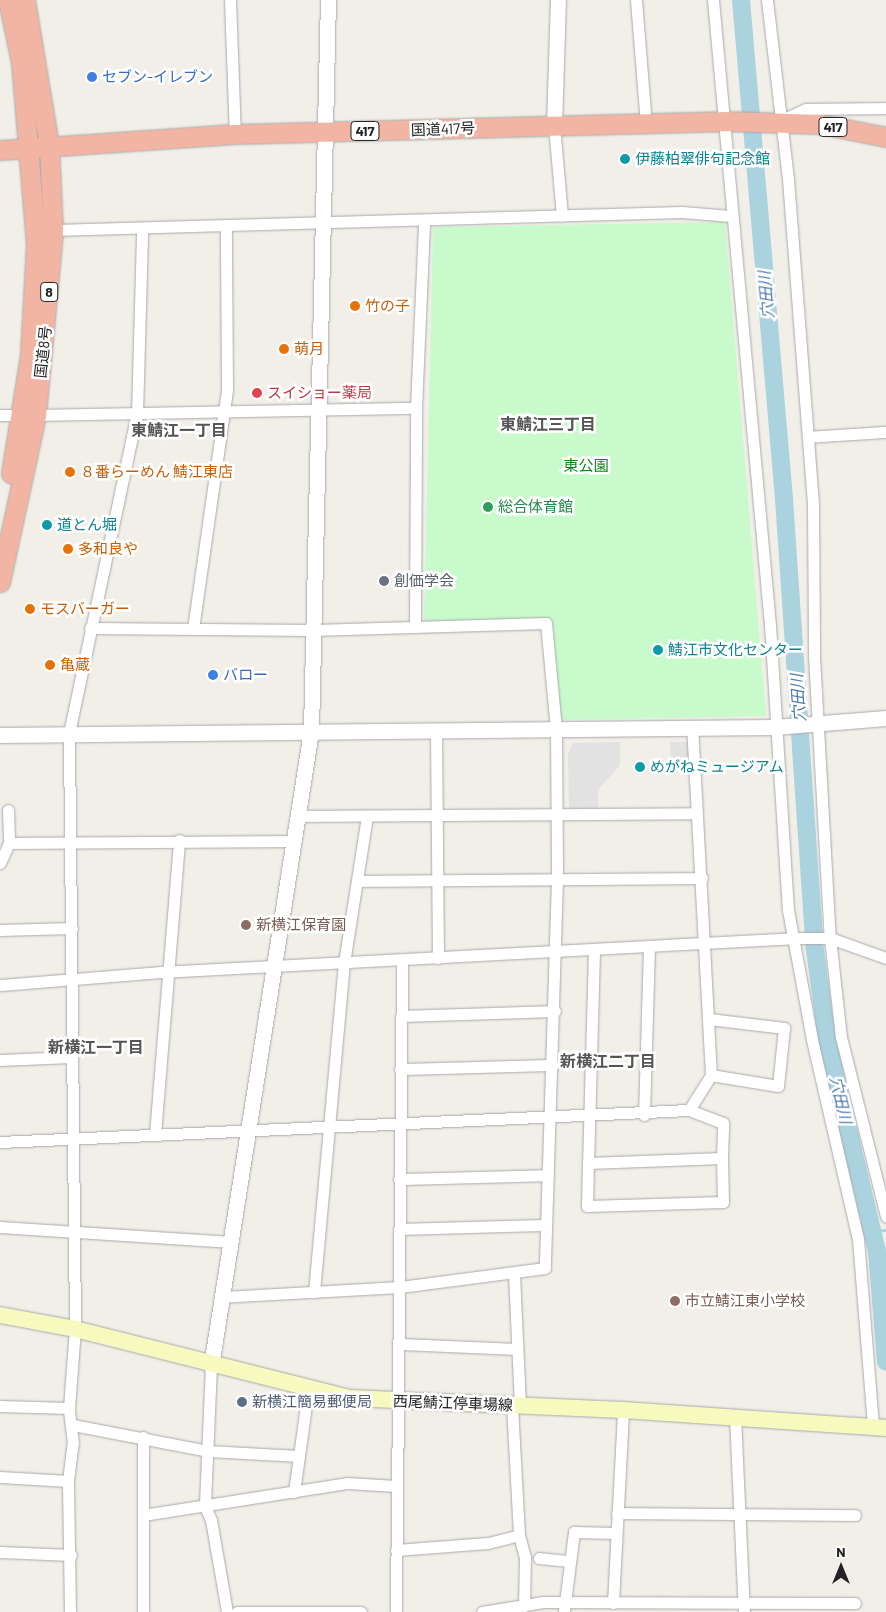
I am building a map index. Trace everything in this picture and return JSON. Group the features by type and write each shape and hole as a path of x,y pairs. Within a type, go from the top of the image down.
{"highway":[{"name":"国道8号","path":"0,521 28,415 36,244 30,148 8,0"},
{"name":"国道8号","path":"0,582 28,415 53,230 49,145 25,0"},
{"name":"国道417号","path":"0,150 49,145 236,134 726,120 780,121 886,137"}],"main road":[{"name":"西尾鯖江停車場線","path":"0,1315 75,1329 308,1391 398,1402 516,1405 736,1416 879,1428"}],"street":[{"path":"230,0 236,134"},
{"path":"227,1612 211,1520 205,1506 211,1366 300,816 311,731 328,0"},
{"path":"558,0 554,126 562,216"},
{"path":"636,0 646,123"},
{"path":"713,0 726,120 731,216 770,625 774,728 788,910 796,938 812,1040 858,1239 879,1428"},
{"path":"767,0 780,121 808,436 827,938 841,1037 886,1216"},
{"path":"780,121 806,110 886,108"},
{"path":"53,230 226,228 682,212 731,216"},
{"path":"415,625 416,408 424,222"},
{"path":"193,629 224,414 226,228"},
{"path":"70,1612 71,1555 68,1480 73,1425 69,1408 75,1329 72,1231 73,1140 71,1057 73,978 69,842 69,733 137,414 142,230"},
{"path":"0,415 224,414 319,409 416,408"},
{"path":"808,436 886,432"},
{"path":"90,628 313,630 415,625 546,623 556,728 557,879 555,1011 546,1225 546,1268 514,1274 400,1287 223,1297"},
{"path":"0,735 556,728 774,728 886,718"},
{"path":"689,1110 711,1074 706,941 692,728"},
{"path":"436,731 438,958"},
{"path":"0,863 8,843 8,810"},
{"path":"300,816 697,812"},
{"path":"314,1292 344,963 367,816"},
{"path":"8,843 180,840 296,841"},
{"path":"155,1134 171,972 180,840"},
{"path":"358,881 702,878"},
{"path":"0,930 72,928"},
{"path":"0,985 171,972 594,951 706,941 796,938 827,938 886,958"},
{"path":"644,1115 649,946"},
{"path":"0,1142 73,1140 250,1129 550,1119 589,1116 644,1115 689,1110 723,1123 723,1202 587,1206 589,1116 594,951"},
{"path":"396,1612 396,1486 401,1344 399,1124 402,960"},
{"path":"401,1016 555,1011"},
{"path":"709,1019 784,1028 778,1090 711,1074"},
{"path":"0,1060 71,1057"},
{"path":"400,1069 553,1065"},
{"path":"588,1162 722,1158"},
{"path":"399,1179 548,1175"},
{"path":"399,1229 546,1225"},
{"path":"0,1227 232,1242"},
{"path":"514,1274 517,1349 516,1405 519,1535 525,1557 524,1606"},
{"path":"401,1344 517,1349"},
{"path":"294,1492 308,1391"},
{"path":"0,1406 69,1408"},
{"path":"613,1603 623,1410"},
{"path":"736,1416 743,1607"},
{"path":"73,1425 208,1451 299,1456"},
{"path":"142,1437 143,1612"},
{"path":"0,1477 68,1480"},
{"path":"143,1515 347,1483 396,1486"},
{"path":"617,1513 854,1515"},
{"path":"564,1608 574,1532 616,1532"},
{"path":"396,1550 488,1543 519,1535"},
{"path":"0,1552 71,1555"},
{"path":"539,1558 569,1561"},
{"path":"482,1612 524,1606 564,1608 613,1603 743,1607 856,1603"},
{"path":"237,1612 361,1612"}],"green space":[{"name":"東公園","path":"725,222 766,716 561,720 549,622 424,622 433,227"}],"shaded area":[{"path":"620,742 620,765 598,790 598,810 569,810 568,754 573,743"},
{"path":"670,742 690,742 692,776 682,775 671,765"}],"waterway":[{"name":"穴田川","path":"741,0 784,499 815,950 827,1040 877,1251 886,1362"},
{"path":"872,1231 886,1230"}],"place":[{"name":"セブン-イレブン","path":"92,77"},
{"name":"伊藤柏翠俳句記念館","path":"625,159"},
{"name":"竹の子","path":"355,306"},
{"name":"萌月","path":"284,349"},
{"name":"スイショー薬局","path":"257,393"},
{"name":"８番らーめん 鯖江東店","path":"70,472"},
{"name":"総合体育館","path":"488,507"},
{"name":"道とん堀","path":"47,525"},
{"name":"多和良や","path":"68,549"},
{"name":"創価学会","path":"384,581"},
{"name":"モスバーガー","path":"30,609"},
{"name":"鯖江市文化センター","path":"658,650"},
{"name":"亀蔵","path":"50,665"},
{"name":"バロー","path":"213,675"},
{"name":"めがねミュージアム","path":"640,767"},
{"name":"新横江保育園","path":"246,925"},
{"name":"市立鯖江東小学校","path":"675,1301"},
{"name":"新横江簡易郵便局","path":"242,1402"}],"district":[{"name":"東鯖江三丁目","path":"548,424"},
{"name":"東鯖江一丁目","path":"179,430"},
{"name":"新横江一丁目","path":"96,1047"},
{"name":"新横江二丁目","path":"608,1061"}]}
